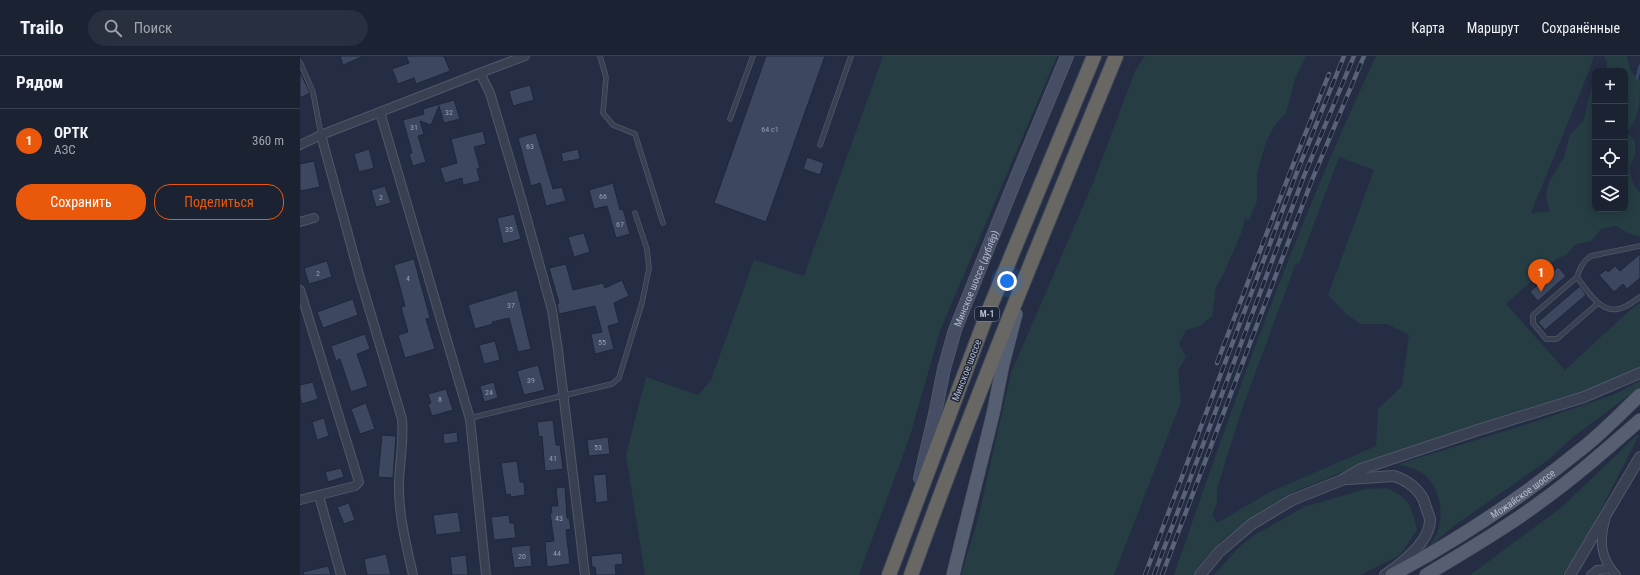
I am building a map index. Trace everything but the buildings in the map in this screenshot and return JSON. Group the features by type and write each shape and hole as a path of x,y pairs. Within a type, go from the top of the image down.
{"highway":[{"name":"Минское шоссе","path":"889,575 986,317 1094,56"},
{"name":"М-1","path":"911,575 933,513 1032,260 1116,56"}],"main road":[{"name":"Минское шоссе (дублёр)","path":"913,509 944,369 955,330 1067,56"},
{"path":"953,575 993,414 1003,364 1032,260"},
{"name":"Можайское шоссе","path":"1392,575 1431,555 1490,517 1541,481 1585,446 1640,396"},
{"name":"Можайское шоссе","path":"1426,575 1473,547 1539,504 1587,466 1640,420"}],"street":[{"path":"300,145 321,135 525,56"},
{"path":"480,73 490,93 552,310 564,395 585,575"},
{"path":"380,112 470,418 486,575"},
{"path":"321,135 360,278 402,419 404,435 399,481 401,523 413,575"},
{"path":"300,222 314,218"},
{"path":"300,290 359,478 359,482 355,486 300,500"},
{"path":"1200,575 1219,552 1252,524 1292,500 1342,480 1368,467 1478,430 1584,397 1640,373"},
{"path":"1570,575 1640,456"},
{"path":"1342,480 1394,476 1414,487 1424,499 1430,519 1427,531 1418,547 1404,562 1385,575"},
{"path":"319,496 341,575"},
{"path":"1608,511 1601,535 1603,555 1614,572"},
{"path":"1591,575 1597,570 1614,572"}],"lane":[{"path":"600,56 606,77 603,113 613,125 635,134 662,223"},
{"path":"730,119 753,56"},
{"path":"820,144 851,56"},
{"path":"300,62 313,92 321,135"},
{"path":"470,418 612,384 619,378 642,303 649,268 647,249 635,214"},
{"path":"1598,303 1557,339 1546,339 1533,323 1533,315 1577,277 1585,260 1591,256 1640,246"},
{"path":"1577,277 1598,303 1610,309 1617,310 1640,297"}],"shaded area":[{"path":"883,56 1057,56 940,331 910,436 859,575 645,575 626,455 646,377 698,395 711,380 754,260 804,276"},
{"path":"1145,56 1306,56 1295,79 1286,113 1275,125 1266,142 1257,174 1257,201 1249,220 1245,219 1242,231 1224,273 1216,287 1212,316 1200,326 1186,330 1179,344 1186,357 1178,371 1181,402 1114,575 961,575 978,519 1011,373 1093,183 1135,71"},
{"path":"1376,56 1594,56 1531,213 1549,211 1546,195 1548,184 1564,157 1570,135 1584,120 1592,87 1592,212 1628,212 1628,134 1635,141 1635,156 1629,169 1633,183 1640,193 1640,237 1628,233 1616,226 1601,229 1591,241 1576,244 1566,255 1556,259 1506,304 1565,370 1629,311 1640,303 1640,367 1618,378 1583,391 1367,462 1291,493 1254,516 1222,540 1202,562 1193,575 1174,575 1243,378 1293,248","holes":["1339,157 1374,170 1328,295 1345,313 1360,324 1387,324 1409,335 1402,386 1378,409 1376,446 1270,492 1217,523 1212,515 1217,503 1217,489 1242,409 1296,263 1299,264"]},
{"path":"1604,56 1627,56 1630,70 1640,81 1640,96 1637,114 1628,131 1628,68 1607,68 1607,62"},
{"path":"1640,381 1640,387 1573,437 1548,460 1454,526 1429,547 1438,531 1440,522 1441,514 1438,496 1435,488 1424,475 1417,470 1399,464 1534,422 1613,395"},
{"path":"1637,435 1639,435 1594,523 1563,575 1470,575 1562,507"},
{"path":"1386,488 1394,491 1405,499 1411,509 1417,530 1400,555 1360,575 1214,575 1240,546 1256,534 1304,507 1366,489"}],"waterway":[{"path":"1637,78 1640,66"}],"railway":[{"path":"1145,575 1297,172 1344,56"},
{"path":"1154,575 1304,176 1354,56"},
{"path":"1162,575 1312,180 1364,56"},
{"path":"1217,363 1329,74"}],"place":[{"name":"ОРТК","path":"1541,292"}]}
